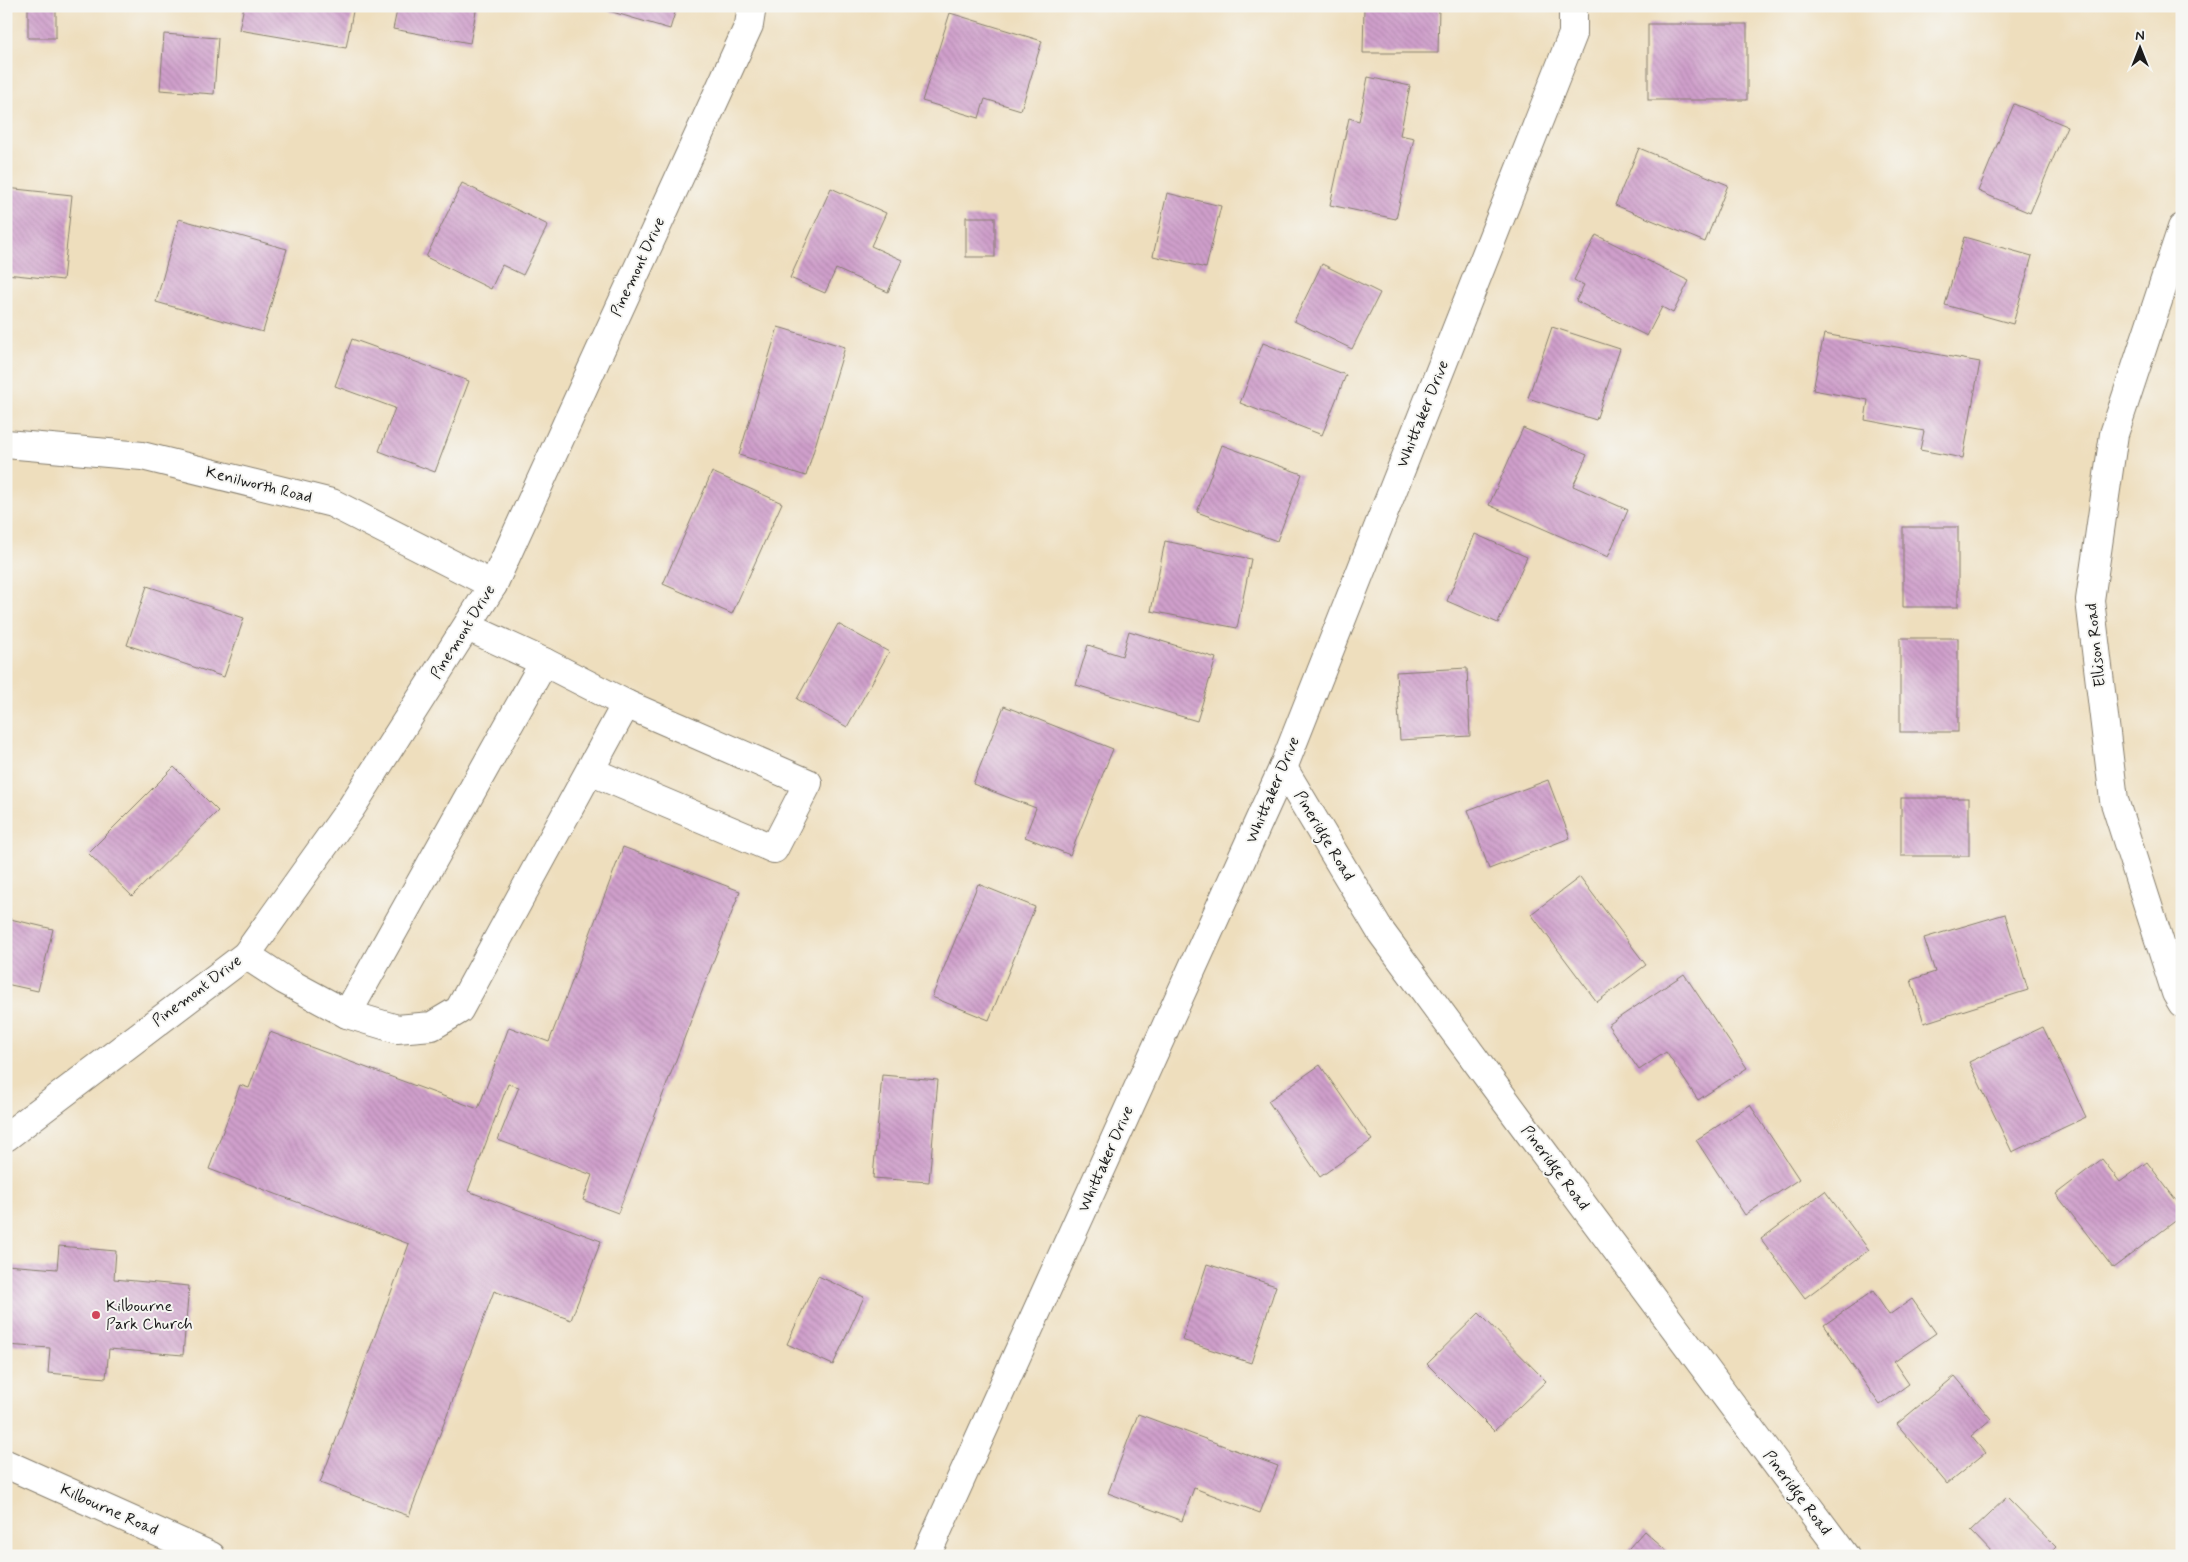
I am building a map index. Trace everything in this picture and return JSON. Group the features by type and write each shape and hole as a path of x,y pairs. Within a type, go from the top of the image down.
{"street":[{"name":"Pinemont Drive","path":"6,1137 246,955 351,808 468,627 493,584 745,34 752,6"},
{"name":"Whittaker Drive","path":"926,1556 1283,768 1573,34 1573,6"},
{"name":"Ellison Road","path":"2182,228 2114,434 2090,600 2114,800 2176,993 2182,1003"},
{"name":"Kenilworth Road","path":"6,444 142,456 332,503 493,584"},
{"path":"468,627 544,662 626,704 808,783 774,850 590,771"},
{"path":"348,1014 544,662"},
{"path":"246,955 284,980 348,1014 397,1029 432,1026 459,1010 626,704"},
{"name":"Pineridge Road","path":"1283,768 1381,932 1845,1556"},
{"name":"Kilbourne Road","path":"6,1464 211,1556"}],"building":[{"path":"28,6 56,6 56,38 28,38"},
{"path":"244,6 354,6 346,48 239,30"},
{"path":"398,6 477,6 470,43 393,29"},
{"path":"592,6 677,6 670,29"},
{"path":"1364,6 1439,6 1438,53 1363,53"},
{"path":"950,13 1042,41 1021,110 985,99 979,118 922,101"},
{"path":"1648,24 1747,24 1747,100 1648,100"},
{"path":"164,34 218,38 214,94 160,90"},
{"path":"1368,77 1410,86 1400,135 1414,138 1396,219 1330,205 1349,118 1359,121"},
{"path":"2014,104 2067,126 2030,213 1978,191"},
{"path":"1639,148 1728,185 1705,242 1615,205"},
{"path":"462,183 548,225 523,275 502,265 491,289 426,257"},
{"path":"6,188 72,195 63,280 6,274"},
{"path":"831,188 886,213 871,246 902,260 888,292 836,269 825,293 790,278"},
{"path":"1167,193 1221,206 1206,268 1153,256"},
{"path":"966,217 995,217 995,257 966,257"},
{"path":"179,219 287,249 263,332 156,302"},
{"path":"1596,235 1689,281 1673,313 1662,307 1647,336 1576,301 1584,285 1574,280"},
{"path":"1964,237 2032,256 2013,324 1945,305"},
{"path":"1322,264 1380,293 1352,349 1294,321"},
{"path":"778,327 845,347 806,476 739,455"},
{"path":"1552,327 1620,349 1596,420 1528,398"},
{"path":"1824,334 1980,362 1963,458 1920,450 1924,431 1865,420 1868,400 1813,390"},
{"path":"352,339 469,381 435,472 379,451 395,408 335,386"},
{"path":"1263,343 1346,375 1322,435 1240,403"},
{"path":"1523,428 1587,455 1573,486 1628,510 1608,557 1489,505"},
{"path":"1222,445 1302,474 1277,541 1197,512"},
{"path":"712,472 782,503 732,614 663,584"},
{"path":"1903,527 1958,527 1958,607 1903,607"},
{"path":"1475,534 1527,557 1498,623 1447,601"},
{"path":"1165,541 1251,559 1237,628 1151,611"},
{"path":"147,586 244,618 224,677 127,645"},
{"path":"838,624 889,652 847,727 797,699"},
{"path":"1129,631 1216,658 1197,721 1076,685 1088,645 1122,656"},
{"path":"1900,638 1958,638 1958,732 1900,732"},
{"path":"1467,668 1470,736 1400,740 1396,672"},
{"path":"1004,706 1113,749 1070,855 1025,837 1036,808 973,784"},
{"path":"174,767 218,811 132,896 88,853"},
{"path":"1548,780 1570,838 1489,869 1468,810"},
{"path":"1901,798 1969,798 1969,856 1901,856"},
{"path":"623,847 740,891 618,1213 583,1200 592,1175 498,1140 519,1087 508,1084 468,1191 601,1241 571,1320 494,1291 409,1516 320,1483 409,1244 209,1169 240,1085 249,1088 270,1032 478,1109 509,1027 549,1042"},
{"path":"1580,877 1646,965 1597,1002 1531,914"},
{"path":"978,884 1035,907 989,1020 932,997"},
{"path":"2005,914 2028,990 1924,1023 1911,980 1935,972 1924,938"},
{"path":"6,918 53,929 38,991 6,984"},
{"path":"1684,974 1747,1068 1698,1100 1666,1052 1639,1070 1608,1025"},
{"path":"2043,1027 2086,1117 2012,1152 1969,1062"},
{"path":"1320,1065 1372,1140 1320,1177 1268,1101"},
{"path":"882,1075 938,1080 929,1182 873,1178"},
{"path":"1750,1105 1799,1179 1745,1215 1696,1140"},
{"path":"2102,1159 2120,1182 2147,1162 2182,1208 2182,1216 2113,1268 2056,1194"},
{"path":"1825,1191 1869,1250 1805,1298 1761,1239"},
{"name":"Kilbourne Park Church","path":"59,1246 116,1251 114,1279 189,1286 183,1355 109,1349 106,1378 48,1373 50,1348 6,1345 6,1265 57,1269"},
{"path":"1207,1264 1276,1286 1251,1363 1182,1340"},
{"path":"818,1276 864,1297 833,1365 787,1344"},
{"path":"1873,1291 1889,1315 1912,1299 1936,1333 1894,1362 1909,1384 1880,1405 1824,1325"},
{"path":"1479,1313 1546,1381 1494,1431 1427,1364"},
{"path":"1955,1376 1991,1419 1971,1436 1985,1453 1947,1484 1897,1424"},
{"path":"1138,1414 1278,1466 1260,1513 1194,1488 1182,1521 1108,1493"},
{"path":"2007,1497 2056,1547 2047,1556 1995,1556 1971,1531"},
{"path":"1644,1531 1672,1556 1622,1556"}],"place":[{"name":"Kilbourne Park Church","path":"96,1315"}]}
